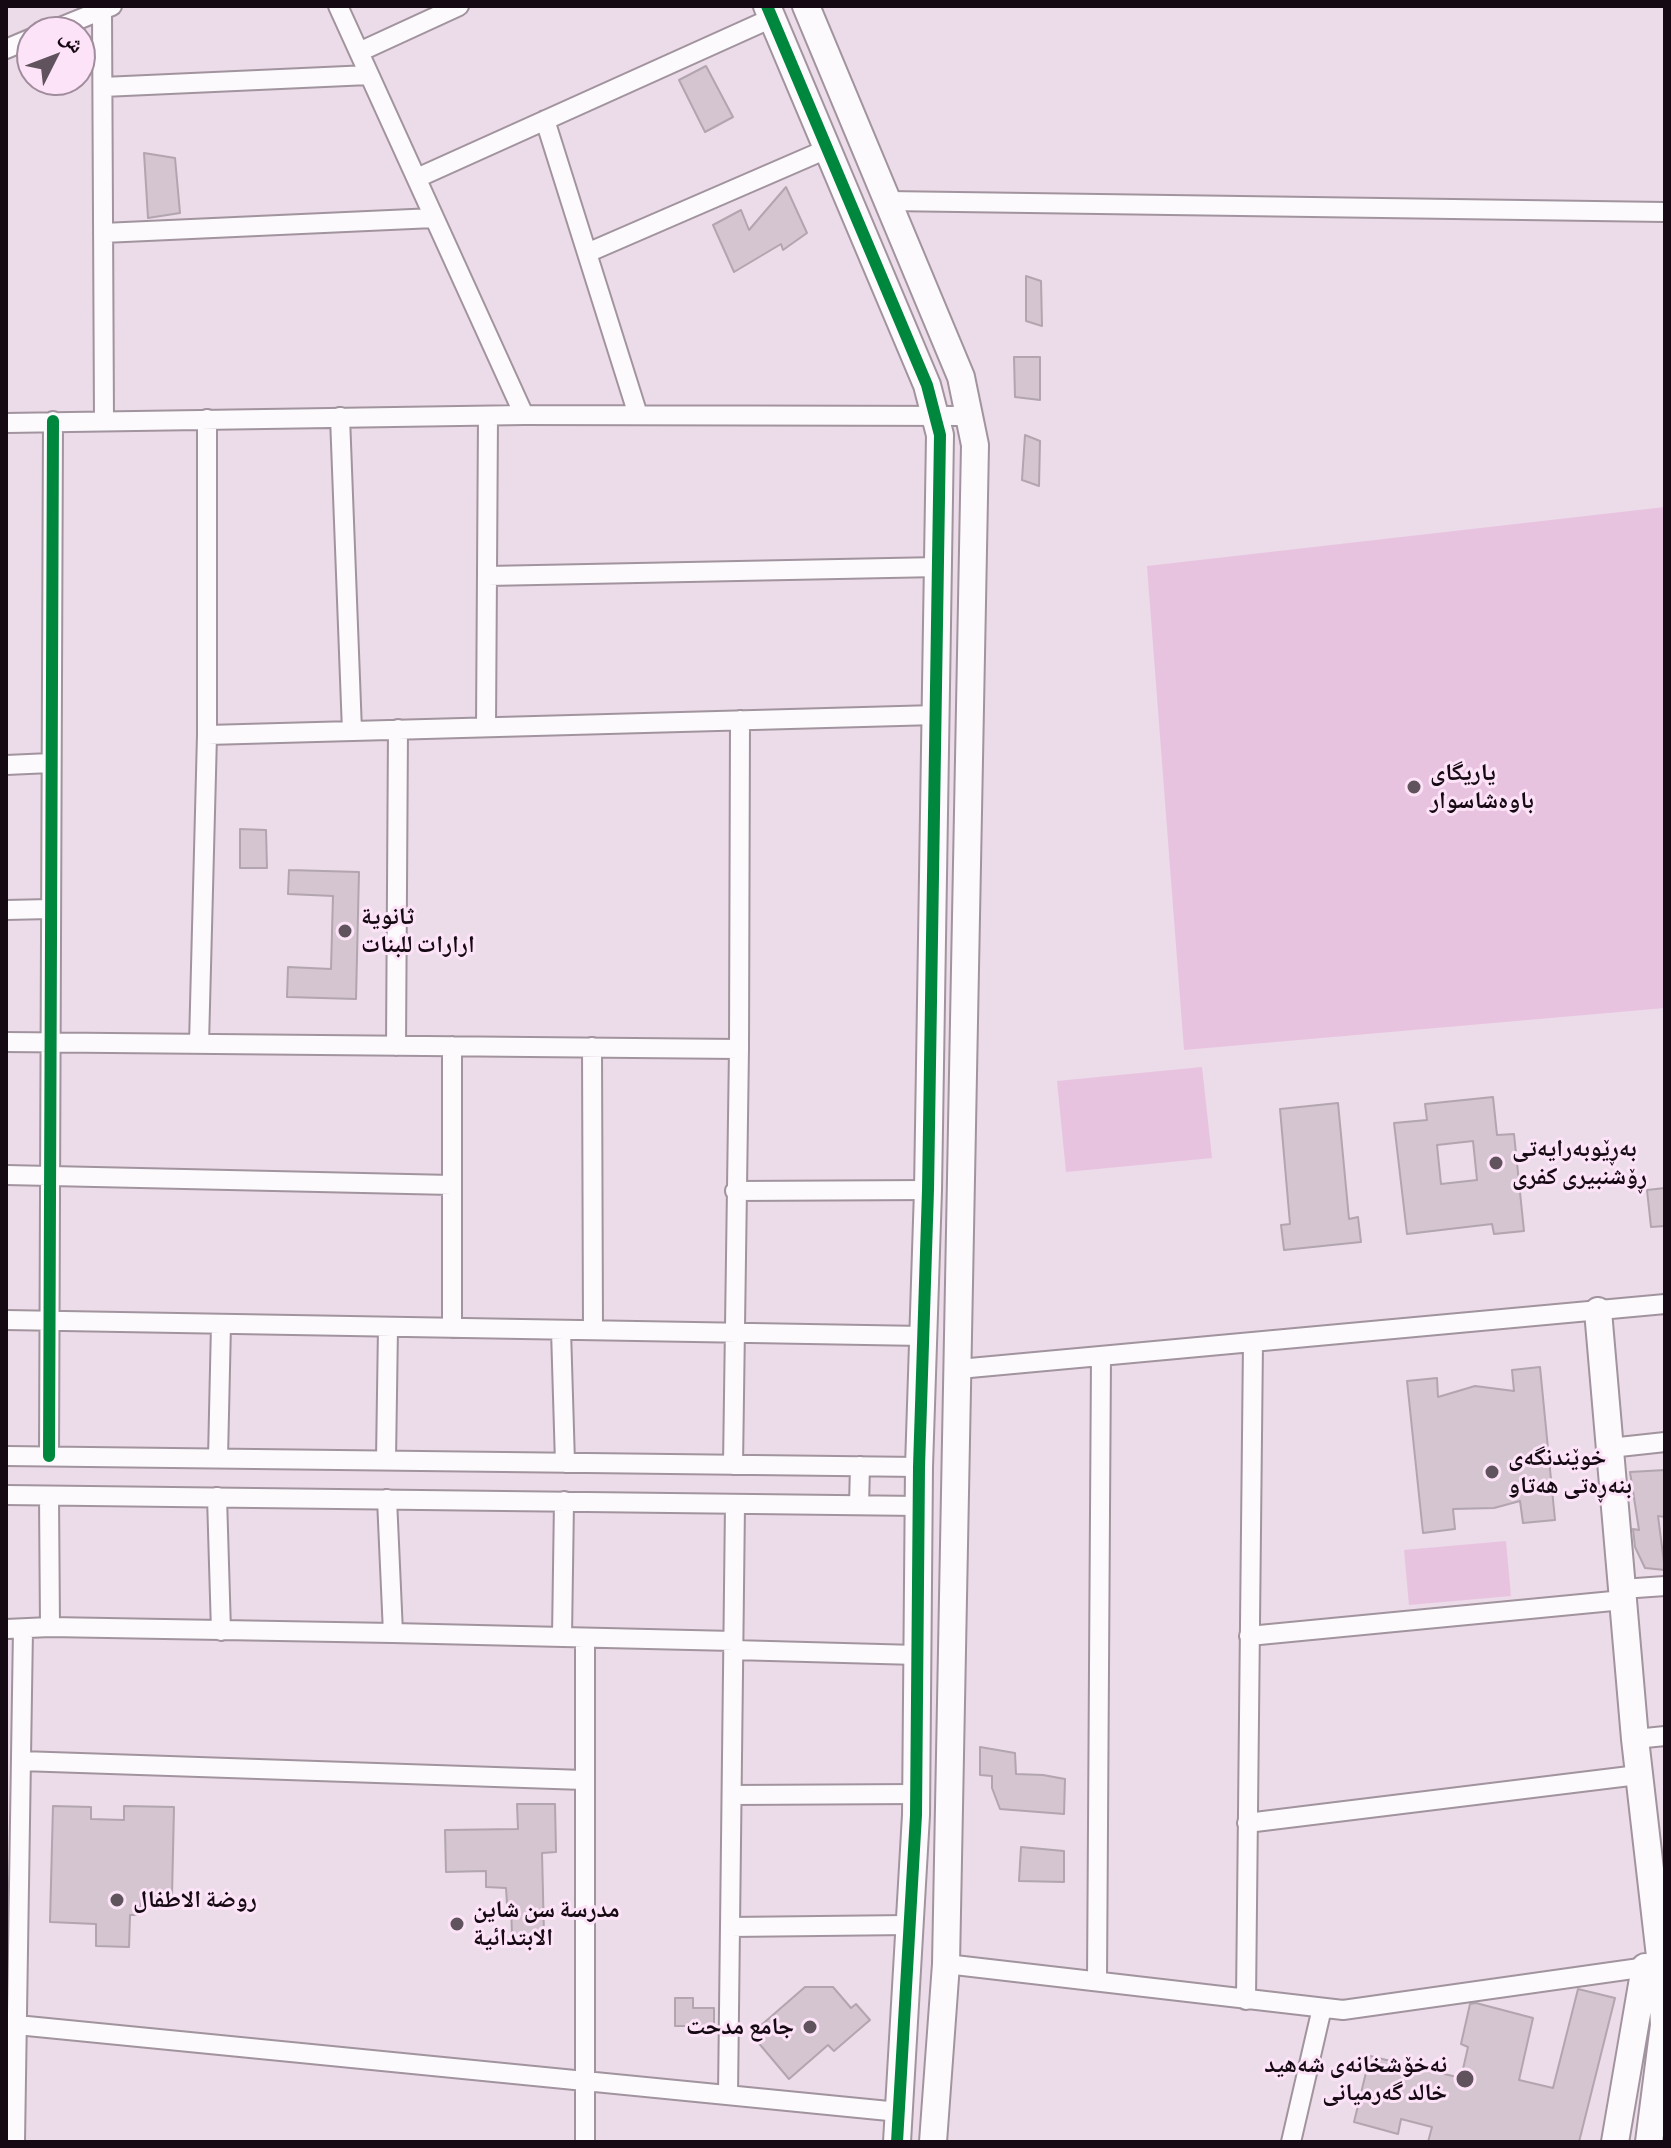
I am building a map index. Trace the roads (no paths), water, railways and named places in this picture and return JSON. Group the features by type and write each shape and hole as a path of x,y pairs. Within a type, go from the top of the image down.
{"street":[{"path":"338,6 524,415"},
{"path":"359,52 459,6"},
{"path":"806,6 961,377 971,416 977,473 946,1964 933,2142"},
{"path":"88,16 108,8 103,87 104,421"},
{"path":"417,178 770,12 937,415 941,455 928,1190 919,1467 916,1794 897,2142"},
{"path":"103,87 369,75"},
{"path":"545,120 638,415"},
{"path":"587,253 827,149"},
{"path":"887,201 1665,212"},
{"path":"103,233 434,218"},
{"path":"6,423 524,415 971,416"},
{"path":"486,727 488,416"},
{"path":"340,417 352,731"},
{"path":"199,1044 207,735 207,419"},
{"path":"49,1456 53,421"},
{"path":"487,576 939,567"},
{"path":"207,735 936,715"},
{"path":"733,1465 740,720"},
{"path":"396,1046 398,729"},
{"path":"6,765 51,763"},
{"path":"6,910 50,909"},
{"path":"6,1042 739,1049"},
{"path":"452,1046 452,1328"},
{"path":"592,1047 593,1330"},
{"path":"6,1175 452,1185"},
{"path":"735,1191 928,1190"},
{"path":"925,1278 960,1280"},
{"path":"959,1369 1665,1304"},
{"path":"1598,1311 1638,1775 1664,2025 1649,2142"},
{"path":"6,1320 923,1336"},
{"path":"218,1458 221,1324"},
{"path":"386,1460 388,1327"},
{"path":"561,1330 565,1463"},
{"path":"1246,2000 1253,1342"},
{"path":"1097,1981 1101,1356"},
{"path":"1610,1448 1665,1442"},
{"path":"6,1456 919,1467"},
{"path":"859,1505 860,1466"},
{"path":"6,1495 919,1506"},
{"path":"49,1496 50,1627"},
{"path":"217,1497 221,1631"},
{"path":"387,1499 393,1633"},
{"path":"562,1637 564,1501"},
{"path":"728,2095 735,1504"},
{"path":"1249,1636 1622,1594 1665,1586"},
{"path":"919,1589 953,1589"},
{"path":"15,2142 17,2025 12,1981 21,1761 15,1629 50,1627 562,1637 917,1655"},
{"path":"585,1638 585,2142"},
{"path":"1635,1739 1665,1736"},
{"path":"21,1761 584,1780"},
{"path":"1247,1823 1638,1775"},
{"path":"732,1795 916,1794"},
{"path":"730,1927 909,1925"},
{"path":"946,1964 1343,2010 1657,1966"},
{"path":"1615,2142 1657,1966"},
{"path":"1291,2142 1322,2008"},
{"path":"17,2025 899,2112"}],"place":[{"name":"یاریگای باوەشاسوار","path":"1414,787"},
{"name":"ثانوية ارارات للبنات","path":"345,931"},
{"name":"بەڕێوبەرایەتی ڕۆشنبیری کفری","path":"1496,1163"},
{"name":"خوێندنگەی بنەڕەتی هەتاو","path":"1492,1472"},
{"name":"روضة الاطفال","path":"117,1900"},
{"name":"مدرسة سن شاين الابتدائية","path":"457,1924"},
{"name":"جامع مدحت","path":"810,2027"},
{"name":"نەخۆشخانەی شەهید خالد گەرمیانی","path":"1465,2079"}]}
